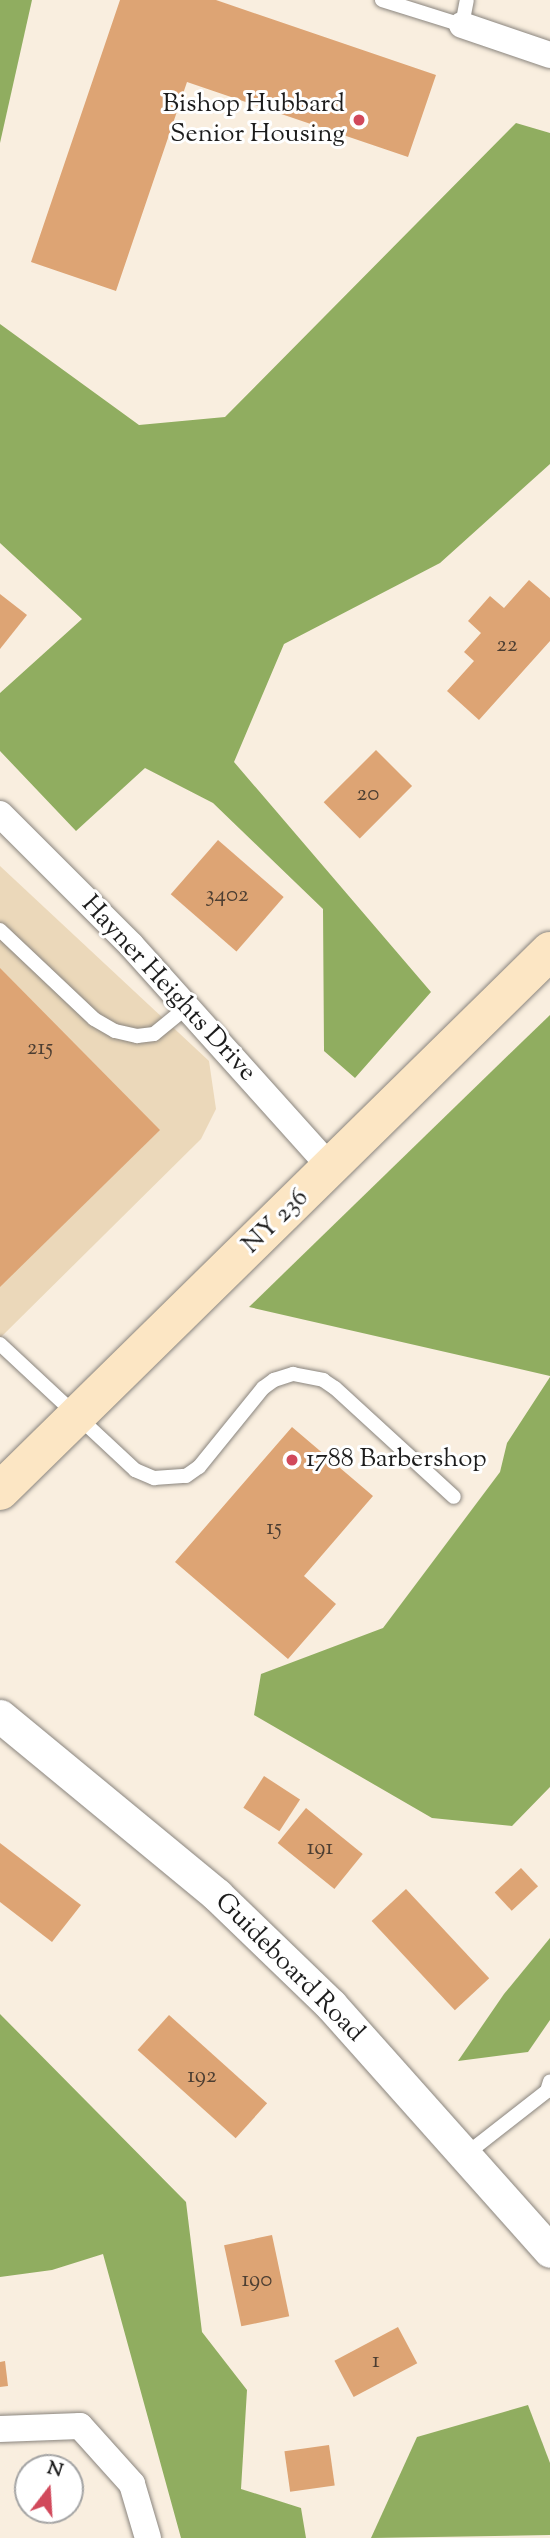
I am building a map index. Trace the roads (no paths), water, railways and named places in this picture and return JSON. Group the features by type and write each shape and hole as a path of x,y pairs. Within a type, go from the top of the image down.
{"main road":[{"name":"NY 236","path":"0,1491 550,950"}],"street":[{"path":"464,12 550,55"},
{"name":"Hayner Heights Drive","path":"0,814 131,945 331,1167"},
{"name":"Guideboard Road","path":"0,1716 217,1895 331,2005 550,2251"},
{"path":"0,2429 80,2426 132,2484 148,2538"}],"lane":[{"path":"382,0 464,12"},
{"path":"0,930 94,1019 115,1031 137,1036 154,1034 187,1007"},
{"path":"0,1344 76,1418 135,1470 154,1478 186,1476 199,1467 263,1388 274,1380 293,1374 323,1380 454,1497"},
{"path":"465,2155 549,2089"}],"place":[{"name":"Bishop Hubbard Senior Housing","path":"359,120"},
{"name":"1788 Barbershop","path":"292,1460"}]}
